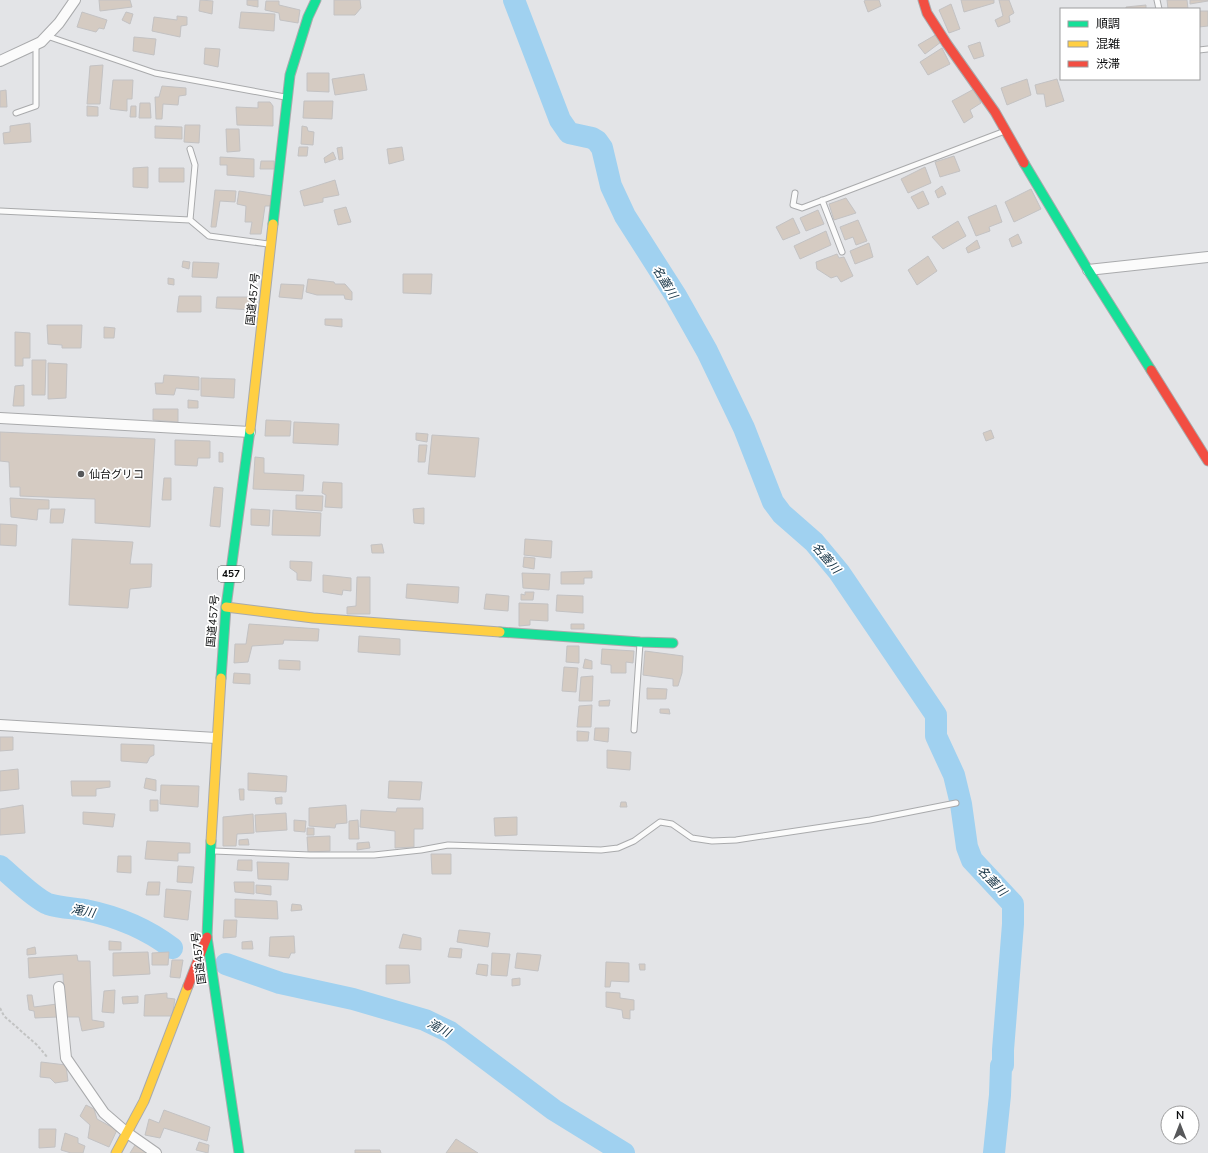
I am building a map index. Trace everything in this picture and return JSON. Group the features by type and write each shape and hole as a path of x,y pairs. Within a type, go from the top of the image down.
{"main road":[{"name":"国道457号","path":"239,1153 207,937 216,738 226,607 250,432 290,75 308,17 316,0"},
{"path":"923,0 927,13 995,112 1088,270 1208,461"},
{"path":"226,607 313,618 383,624 673,643"},
{"path":"116,1153 144,1101 207,937"}],"street":[{"path":"0,61 41,42 59,23 75,0"},
{"path":"1088,270 1208,257"},
{"path":"0,418 250,432"},
{"path":"0,725 216,738"},
{"path":"60,987 66,1058 104,1113 126,1132 156,1153"}],"lane":[{"path":"47,36 155,73 288,98"},
{"path":"16,113 36,106 36,44"},
{"path":"795,193 793,205 802,208 1006,131"},
{"path":"190,149 195,165 190,220"},
{"path":"822,200 842,252"},
{"path":"0,211 190,220 209,236 271,245"},
{"path":"634,730 640,642"},
{"path":"210,851 310,856 374,855 448,846 601,850 618,848 634,841 660,822 672,824 692,838 712,841 736,840 870,820 956,803"}],"path":[{"path":"0,1008 4,1016 37,1045 48,1058"}],"building":[{"path":"99,0 130,0 132,7 100,11"},
{"path":"200,0 213,1 212,14 199,11"},
{"path":"247,0 258,0 258,7 247,5"},
{"path":"334,0 360,0 361,8 355,15 334,15"},
{"path":"879,0 881,6 868,12 864,1"},
{"path":"961,0 994,0 994,3 964,12"},
{"path":"999,0 1009,0 1014,13 1009,16 1010,22 998,27 995,20 1003,16"},
{"path":"1167,0 1187,0 1188,8 1168,8"},
{"path":"1190,0 1208,0 1208,1 1190,4"},
{"path":"266,1 279,1 279,5 300,10 298,23 280,20 279,13 265,10"},
{"path":"951,4 960,29 949,33 939,10"},
{"path":"1146,5 1146,8 1126,7"},
{"path":"1200,11 1208,11 1208,26 1200,27"},
{"path":"82,12 107,20 104,29 99,28 96,32 77,27"},
{"path":"126,12 133,14 130,24 122,20"},
{"path":"241,12 275,14 274,31 239,28"},
{"path":"177,16 187,17 187,25 181,26 180,37 152,31 154,17 177,20"},
{"path":"937,34 941,42 925,54 918,45"},
{"path":"134,37 156,39 154,55 133,51"},
{"path":"980,42 984,56 974,59 968,46"},
{"path":"205,48 220,49 218,67 204,64"},
{"path":"942,48 950,64 928,75 920,62"},
{"path":"103,65 100,104 87,104 90,66"},
{"path":"307,73 329,73 329,92 307,91"},
{"path":"364,74 367,90 335,95 332,79"},
{"path":"1027,79 1031,95 1007,105 1001,88"},
{"path":"1057,79 1064,101 1046,107 1044,94 1037,94 1035,85"},
{"path":"113,80 133,80 132,99 127,99 127,111 110,109"},
{"path":"162,86 186,88 186,95 179,96 178,105 163,104 162,119 156,119 155,97 159,97"},
{"path":"974,89 981,103 970,110 973,117 964,123 952,101"},
{"path":"6,90 7,107 0,107 0,91"},
{"path":"304,101 333,101 332,119 303,118"},
{"path":"258,102 270,102 273,106 273,126 237,125 236,107 258,108"},
{"path":"140,103 150,103 151,118 139,118"},
{"path":"87,106 98,107 98,116 87,116"},
{"path":"131,106 136,106 136,117 130,117"},
{"path":"30,123 31,142 4,144 3,133 10,132 10,126"},
{"path":"185,125 200,125 199,143 184,142"},
{"path":"155,126 182,127 182,139 155,138"},
{"path":"302,126 307,127 308,131 314,132 313,145 301,144"},
{"path":"226,129 239,129 240,151 227,152"},
{"path":"299,147 308,147 307,156 298,156"},
{"path":"342,147 343,159 339,160 337,148"},
{"path":"402,147 404,160 389,164 387,149"},
{"path":"333,152 336,159 325,163 324,158"},
{"path":"954,156 960,171 940,177 935,162"},
{"path":"220,157 254,159 254,177 227,175 227,165 220,165"},
{"path":"261,161 274,161 274,169 260,169"},
{"path":"148,167 148,188 133,187 133,168"},
{"path":"925,167 931,183 908,193 901,179"},
{"path":"159,168 184,168 184,182 159,182"},
{"path":"335,180 339,195 323,198 323,202 304,206 300,191"},
{"path":"942,186 946,194 938,198 935,191"},
{"path":"1031,189 1041,209 1014,222 1005,202"},
{"path":"215,190 236,191 235,202 220,201 216,227 211,227"},
{"path":"239,191 272,196 271,206 265,206 261,234 250,234 252,222 245,222 246,206 237,204"},
{"path":"923,191 929,204 918,209 911,197"},
{"path":"846,198 856,213 834,220 829,204"},
{"path":"996,205 1002,222 989,227 990,231 976,236 968,217"},
{"path":"346,207 351,222 338,225 334,210"},
{"path":"818,210 824,224 806,231 800,218"},
{"path":"793,218 800,233 783,240 776,227"},
{"path":"858,220 867,241 856,245 853,237 845,240 840,227"},
{"path":"958,221 966,236 943,249 932,237"},
{"path":"826,231 831,245 800,259 794,246"},
{"path":"1018,234 1022,243 1012,247 1009,239"},
{"path":"977,240 980,248 968,253 966,248"},
{"path":"869,243 873,257 855,264 850,251"},
{"path":"837,254 839,258 844,257 853,276 841,282 837,276 831,278 817,269 816,262"},
{"path":"928,256 937,271 917,285 908,270"},
{"path":"183,261 190,262 189,269 182,267"},
{"path":"193,262 219,263 217,278 192,277"},
{"path":"403,274 432,274 431,294 403,293"},
{"path":"168,278 174,279 174,285 168,284"},
{"path":"308,279 334,282 335,284 345,284 352,292 352,300 345,299 344,295 317,295 306,292"},
{"path":"281,284 304,285 302,299 279,297"},
{"path":"179,296 201,296 201,312 177,312"},
{"path":"217,297 254,297 253,310 216,308"},
{"path":"325,319 342,319 342,327 325,325"},
{"path":"47,325 82,325 81,348 62,348 62,345 48,344"},
{"path":"104,327 115,328 114,338 104,338"},
{"path":"15,332 30,333 30,358 23,358 23,366 15,366"},
{"path":"32,360 46,360 45,395 32,395"},
{"path":"48,363 67,364 66,398 48,399"},
{"path":"164,375 199,377 199,390 176,388 174,395 156,394 155,383 163,383"},
{"path":"201,378 235,379 234,398 201,396"},
{"path":"24,385 24,406 13,406 15,386"},
{"path":"188,400 198,401 198,408 188,408"},
{"path":"153,409 178,409 178,422 153,420"},
{"path":"266,420 291,421 290,436 265,436"},
{"path":"294,422 339,424 338,445 293,443"},
{"path":"991,430 994,438 986,441 983,433"},
{"name":"仙台グリコ","path":"0,432 155,439 150,527 95,523 95,499 20,496 20,487 10,487 9,462 0,461"},
{"path":"416,433 428,434 427,442 416,440"},
{"path":"432,435 479,438 475,477 428,474"},
{"path":"175,440 210,441 210,458 198,458 197,466 175,465"},
{"path":"419,445 427,445 425,462 418,462"},
{"path":"219,452 223,453 223,462 219,462"},
{"path":"255,457 264,458 264,473 304,475 303,491 253,489"},
{"path":"164,478 171,478 171,500 162,500"},
{"path":"323,482 342,483 342,508 325,507 326,495 322,493"},
{"path":"214,487 223,488 220,527 210,526"},
{"path":"296,495 323,496 322,511 296,509"},
{"path":"10,498 49,500 49,509 38,509 37,520 11,517"},
{"path":"424,508 424,524 414,523 413,509"},
{"path":"51,509 65,509 63,523 50,523"},
{"path":"251,509 270,510 269,526 251,525"},
{"path":"273,510 321,513 320,536 272,535"},
{"path":"0,524 17,525 16,546 0,545"},
{"path":"72,539 133,542 130,564 152,564 151,587 130,589 128,608 69,605"},
{"path":"525,539 552,541 551,558 524,555"},
{"path":"382,544 384,553 372,553 371,545"},
{"path":"524,557 535,558 534,569 523,567"},
{"path":"290,561 312,562 311,581 297,580 297,573 290,568"},
{"path":"592,571 592,578 584,578 584,584 561,584 561,572"},
{"path":"522,573 550,574 549,590 523,588"},
{"path":"323,575 351,578 351,591 343,590 342,595 323,592"},
{"path":"357,577 370,577 370,614 347,614 347,607 356,606"},
{"path":"407,584 459,587 458,603 406,598"},
{"path":"525,592 534,592 533,600 521,600 521,594 525,595"},
{"path":"486,594 509,596 508,611 484,609"},
{"path":"557,595 583,596 583,613 556,611"},
{"path":"519,603 548,604 548,621 530,620 530,625 519,626"},
{"path":"249,624 319,629 318,641 284,640 283,644 252,646 248,662 234,663 235,644 246,644"},
{"path":"571,624 584,624 584,629 571,629"},
{"path":"359,636 400,639 400,655 358,652"},
{"path":"567,646 579,646 579,663 566,662"},
{"path":"602,649 634,651 633,663 626,662 626,673 611,673 611,665 601,664"},
{"path":"645,651 683,656 682,673 678,686 673,686 673,679 643,675"},
{"path":"585,659 592,661 592,669 583,668"},
{"path":"279,660 300,661 300,670 279,669"},
{"path":"564,667 578,668 576,692 562,691"},
{"path":"234,673 250,674 250,684 233,683"},
{"path":"593,676 592,701 579,701 581,677"},
{"path":"647,688 667,689 666,699 647,699"},
{"path":"610,700 609,706 599,706 599,701"},
{"path":"592,705 591,727 577,727 579,706"},
{"path":"660,709 669,709 670,714 660,713"},
{"path":"595,728 609,728 608,742 594,740"},
{"path":"577,731 589,732 588,741 577,741"},
{"path":"0,737 13,737 13,750 0,751"},
{"path":"121,744 154,745 154,755 150,757 147,763 121,761"},
{"path":"607,750 631,752 630,770 607,768"},
{"path":"18,769 19,789 0,791 0,771"},
{"path":"248,773 287,776 286,792 248,790"},
{"path":"146,778 156,780 156,791 144,788"},
{"path":"71,781 110,781 110,787 96,789 96,796 72,796"},
{"path":"389,781 422,782 420,800 388,798"},
{"path":"161,785 199,786 198,807 160,804"},
{"path":"239,789 244,789 244,800 240,800"},
{"path":"282,797 282,804 276,804 275,798"},
{"path":"150,800 158,800 158,811 150,811"},
{"path":"621,802 626,802 627,807 620,807"},
{"path":"23,805 25,833 0,835 0,809"},
{"path":"346,805 347,823 336,824 335,828 309,826 309,808"},
{"path":"397,808 423,808 423,829 414,829 414,847 395,848 395,831 360,827 361,810 396,812"},
{"path":"83,812 115,814 113,827 83,824"},
{"path":"286,813 287,830 256,832 255,815"},
{"path":"253,814 254,833 237,834 236,846 223,846 223,817"},
{"path":"517,817 517,835 495,836 494,818"},
{"path":"294,820 306,821 305,832 294,831"},
{"path":"358,820 359,839 349,839 349,821"},
{"path":"307,828 314,828 314,835 307,835"},
{"path":"330,836 330,851 308,852 307,837"},
{"path":"248,839 249,845 239,845 239,840"},
{"path":"147,841 190,843 190,853 178,853 178,861 145,859"},
{"path":"369,842 370,848 357,850 357,843"},
{"path":"431,854 451,854 451,874 432,874"},
{"path":"118,856 131,856 131,873 117,872"},
{"path":"238,860 252,860 252,871 237,870"},
{"path":"257,862 289,863 288,880 258,879"},
{"path":"178,866 194,867 192,883 177,882"},
{"path":"148,882 160,882 159,895 146,895"},
{"path":"234,882 254,882 254,894 235,892"},
{"path":"256,885 271,886 271,895 256,893"},
{"path":"166,889 191,891 188,920 164,917"},
{"path":"235,899 277,901 278,919 235,917"},
{"path":"292,904 301,905 302,910 291,911"},
{"path":"224,920 237,920 236,937 223,938"},
{"path":"459,930 490,933 488,947 457,942"},
{"path":"403,934 421,938 421,950 399,948"},
{"path":"294,936 295,953 291,953 289,958 269,956 270,937"},
{"path":"109,941 121,942 121,950 109,950"},
{"path":"252,941 253,949 242,949 242,942"},
{"path":"35,947 36,954 27,955 27,949"},
{"path":"450,948 462,949 461,958 448,957"},
{"path":"148,952 150,974 113,976 113,953"},
{"path":"169,952 168,965 152,965 152,953"},
{"path":"492,953 510,954 507,976 491,975"},
{"path":"517,953 541,955 538,971 515,968"},
{"path":"77,955 78,961 90,961 92,1020 104,1022 104,1027 82,1031 79,1017 65,1017 63,974 29,978 28,958"},
{"path":"172,960 183,960 180,978 170,977"},
{"path":"606,962 629,963 629,982 611,981 610,987 605,987"},
{"path":"478,964 488,965 487,976 476,974"},
{"path":"639,964 645,964 645,970 640,970"},
{"path":"386,965 409,965 410,983 386,984"},
{"path":"520,978 520,985 512,986 512,979"},
{"path":"115,990 114,1013 102,1012 104,991"},
{"path":"606,992 620,993 620,998 634,1000 634,1010 630,1010 630,1019 623,1018 622,1010 606,1007"},
{"path":"167,993 167,998 175,999 172,1016 144,1016 145,995"},
{"path":"27,995 32,995 34,1007 57,1004 57,1017 35,1018 34,1011 29,1010"},
{"path":"138,996 138,1003 123,1004 122,997"},
{"path":"41,1062 66,1065 68,1081 55,1083 50,1078 40,1077"},
{"path":"86,1105 94,1109 97,1119 117,1130 109,1147 88,1138 90,1125 80,1116"},
{"path":"164,1110 210,1127 207,1141 164,1128 160,1138 145,1135 149,1119 159,1123"},
{"path":"39,1129 56,1129 55,1147 39,1148"},
{"path":"65,1133 78,1138 78,1143 85,1146 83,1153 71,1153 61,1150"},
{"path":"456,1139 478,1153 446,1153"},
{"path":"199,1142 209,1145 208,1153 196,1150"},
{"path":"135,1145 147,1153 130,1153"},
{"path":"355,1150 380,1150 381,1153 355,1153"}],"waterway":[{"name":"名蓋川","path":"514,0 560,120 569,133 592,138 597,141 602,148 611,186 625,216 676,296 707,351 744,428 773,502 782,514 814,542 839,572 936,715 936,736 954,775 961,804 967,847 972,860 1013,904 1013,924 1003,1065 1001,1066 1000,1095 994,1153"},
{"name":"滝川","path":"0,866 30,892 48,904 85,910 108,916 141,929 172,948"},
{"name":"滝川","path":"226,964 280,983 353,999 425,1020 450,1032 554,1110 624,1153"}],"traffic: fast":[{"path":"273,224 290,75 308,17 316,0"},
{"path":"1024,163 1088,270 1151,370"},
{"path":"221,678 226,607 250,430"},
{"path":"500,632 673,643"},
{"path":"211,841 207,937 239,1153"}],"traffic: slow":[{"path":"250,430 273,224"},
{"path":"226,607 313,618 500,632"},
{"path":"211,841 221,678"},
{"path":"116,1153 144,1101 188,986"}],"traffic: jam":[{"path":"923,0 927,13 995,112 1024,163"},
{"path":"1151,370 1208,461"},
{"path":"188,986 207,937"}],"place":[{"name":"仙台グリコ","path":"81,474"}]}
